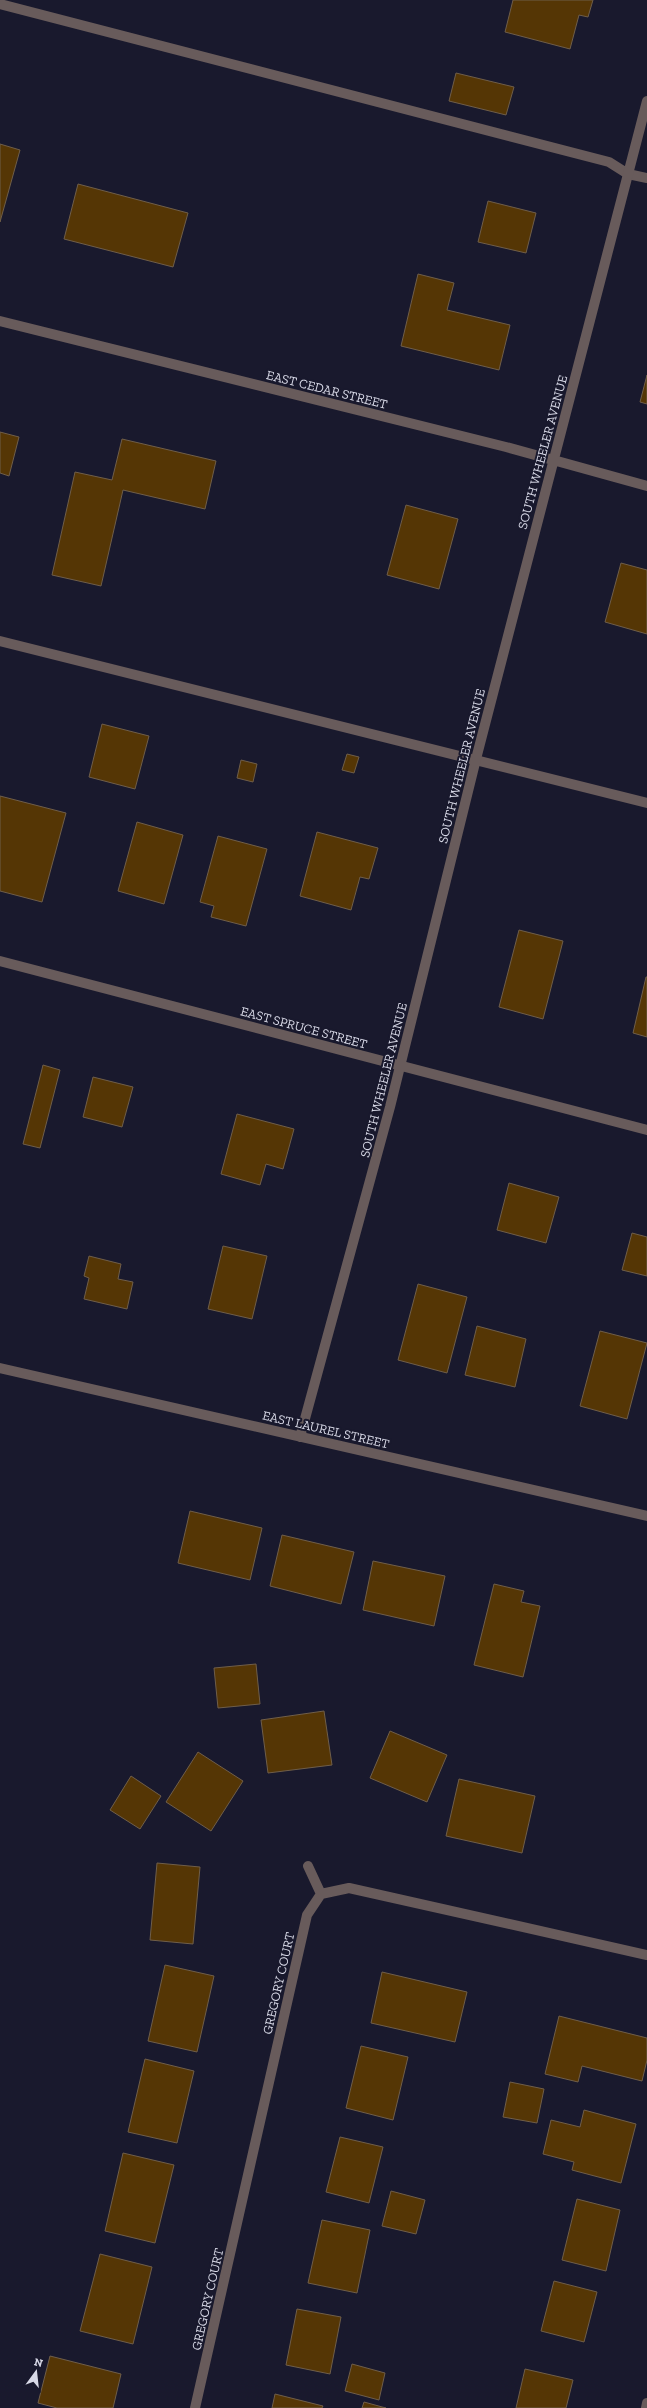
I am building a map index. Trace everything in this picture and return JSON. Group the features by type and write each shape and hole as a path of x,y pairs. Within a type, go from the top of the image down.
{"street":[{"path":"0,4 609,162 628,174 647,178"},
{"name":"SOUTH WHEELER AVENUE","path":"300,1437 400,1066 476,759 647,101"},
{"name":"EAST CEDAR STREET","path":"0,321 554,460 647,486"},
{"path":"0,641 647,803"},
{"name":"EAST SPRUCE STREET","path":"0,961 647,1130"},
{"name":"EAST LAUREL STREET","path":"0,1368 647,1516"},
{"path":"308,1866 321,1894 349,1888 647,1955"},
{"name":"GREGORY COURT","path":"195,2408 307,1915 321,1894"},
{"path":"646,2408 647,2403"}],"building":[{"path":"513,0 593,0 588,17 579,15 570,49 505,32"},
{"path":"456,73 514,87 506,115 449,101"},
{"path":"0,144 20,150 0,222"},
{"path":"78,184 188,213 173,267 64,239"},
{"path":"488,201 536,213 526,253 478,242"},
{"path":"418,274 454,283 447,310 510,325 499,370 401,346"},
{"path":"647,375 647,404 640,402"},
{"path":"0,432 19,437 9,476 0,473"},
{"path":"122,439 216,461 205,509 123,490 101,586 52,575 75,472 112,480"},
{"path":"406,505 458,519 439,589 387,575"},
{"path":"621,563 647,570 647,634 605,622"},
{"path":"102,724 149,736 135,789 89,777"},
{"path":"347,754 359,757 354,773 342,770"},
{"path":"241,760 257,764 253,782 237,778"},
{"path":"0,796 66,813 42,902 0,891"},
{"path":"137,822 183,835 164,904 118,891"},
{"path":"317,832 378,848 369,879 360,877 351,910 300,896"},
{"path":"218,836 267,849 246,926 211,917 214,906 200,902"},
{"path":"519,930 563,941 543,1019 499,1007"},
{"path":"647,977 647,1037 633,1033"},
{"path":"43,1065 60,1070 40,1148 23,1144"},
{"path":"93,1077 133,1087 122,1127 83,1117"},
{"path":"237,1114 294,1129 283,1169 266,1164 260,1185 221,1174"},
{"path":"509,1183 559,1197 546,1243 497,1230"},
{"path":"632,1233 647,1237 647,1276 622,1270"},
{"path":"223,1246 267,1256 252,1319 208,1309"},
{"path":"89,1256 121,1264 118,1279 133,1282 127,1309 84,1299 89,1278 84,1276"},
{"path":"418,1284 467,1297 447,1373 398,1360"},
{"path":"477,1326 526,1339 515,1387 465,1375"},
{"path":"600,1331 647,1343 627,1419 580,1406"},
{"path":"190,1511 262,1528 250,1580 178,1563"},
{"path":"282,1535 354,1552 341,1604 270,1586"},
{"path":"373,1561 445,1576 434,1626 363,1610"},
{"path":"494,1584 524,1591 521,1602 540,1606 523,1677 474,1665"},
{"path":"256,1664 260,1704 218,1708 214,1668"},
{"path":"324,1711 332,1765 268,1773 261,1720"},
{"path":"390,1731 447,1755 427,1802 370,1778"},
{"path":"198,1752 243,1781 211,1831 166,1802"},
{"path":"131,1776 161,1796 140,1829 110,1810"},
{"path":"459,1779 535,1796 522,1853 446,1836"},
{"path":"157,1863 200,1867 193,1944 150,1940"},
{"path":"165,1965 214,1976 197,2052 148,2041"},
{"path":"382,1972 467,1992 455,2042 371,2023"},
{"path":"559,2016 647,2038 647,2060 642,2081 582,2066 578,2082 545,2074"},
{"path":"361,2046 408,2057 393,2120 346,2108"},
{"path":"145,2059 194,2071 177,2143 128,2132"},
{"path":"510,2082 544,2089 537,2123 503,2117"},
{"path":"584,2110 636,2124 621,2183 572,2170 574,2162 543,2154 551,2120 580,2127"},
{"path":"340,2137 383,2147 369,2203 326,2192"},
{"path":"123,2153 174,2165 155,2243 105,2231"},
{"path":"391,2191 425,2200 416,2234 382,2226"},
{"path":"577,2199 620,2210 606,2271 562,2260"},
{"path":"322,2220 370,2230 357,2293 308,2283"},
{"path":"100,2254 152,2267 133,2344 80,2331"},
{"path":"554,2281 597,2292 584,2342 541,2331"},
{"path":"297,2309 341,2317 330,2374 286,2365"},
{"path":"50,2356 121,2374 113,2408 57,2408 38,2403"},
{"path":"352,2364 385,2373 379,2400 345,2391"},
{"path":"525,2369 573,2380 566,2408 516,2408"},
{"path":"275,2394 323,2406 322,2408 272,2408"},
{"path":"364,2402 386,2408 362,2408"}]}
